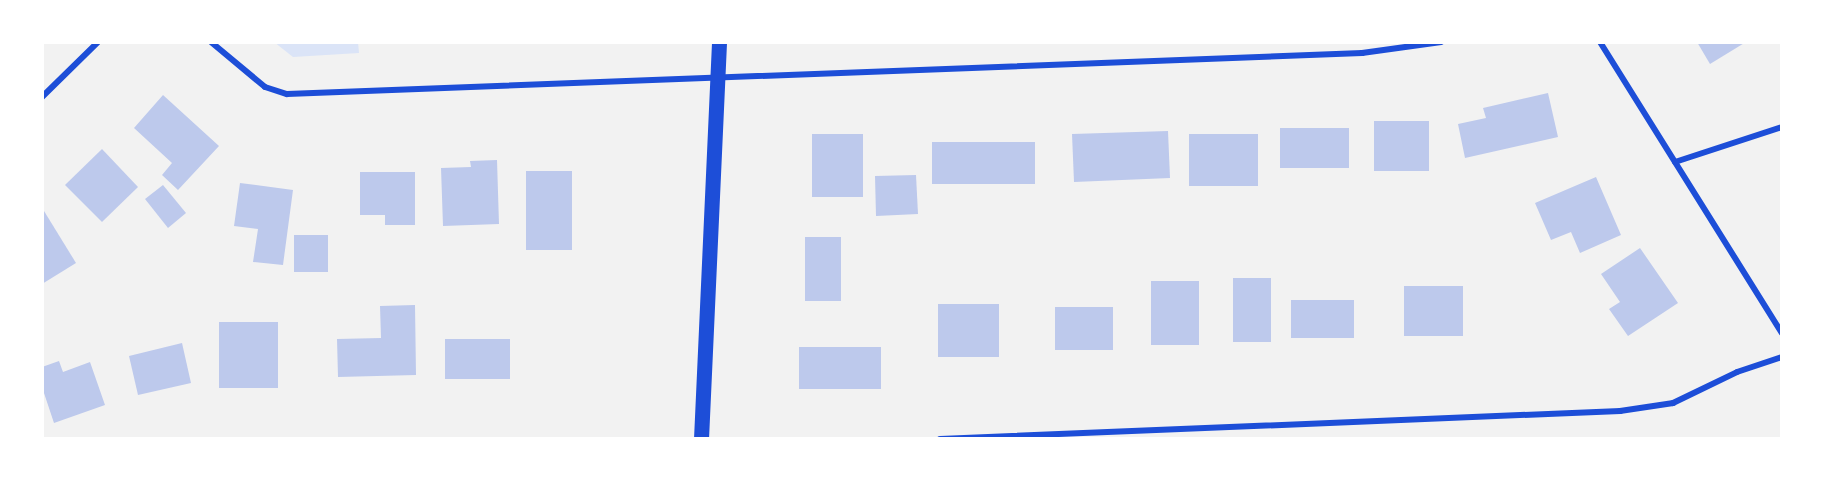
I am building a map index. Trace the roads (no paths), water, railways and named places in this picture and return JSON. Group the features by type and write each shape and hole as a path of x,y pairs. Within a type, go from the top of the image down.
{"main road":[{"path":"701,439 718,42"}],"street":[{"path":"42,98 98,42"},
{"path":"211,42 265,87 287,94 1362,52 1441,42"},
{"path":"1600,42 1782,333"},
{"path":"1675,162 1782,127"},
{"path":"940,439 1620,411 1673,403 1737,372 1782,357"}]}
